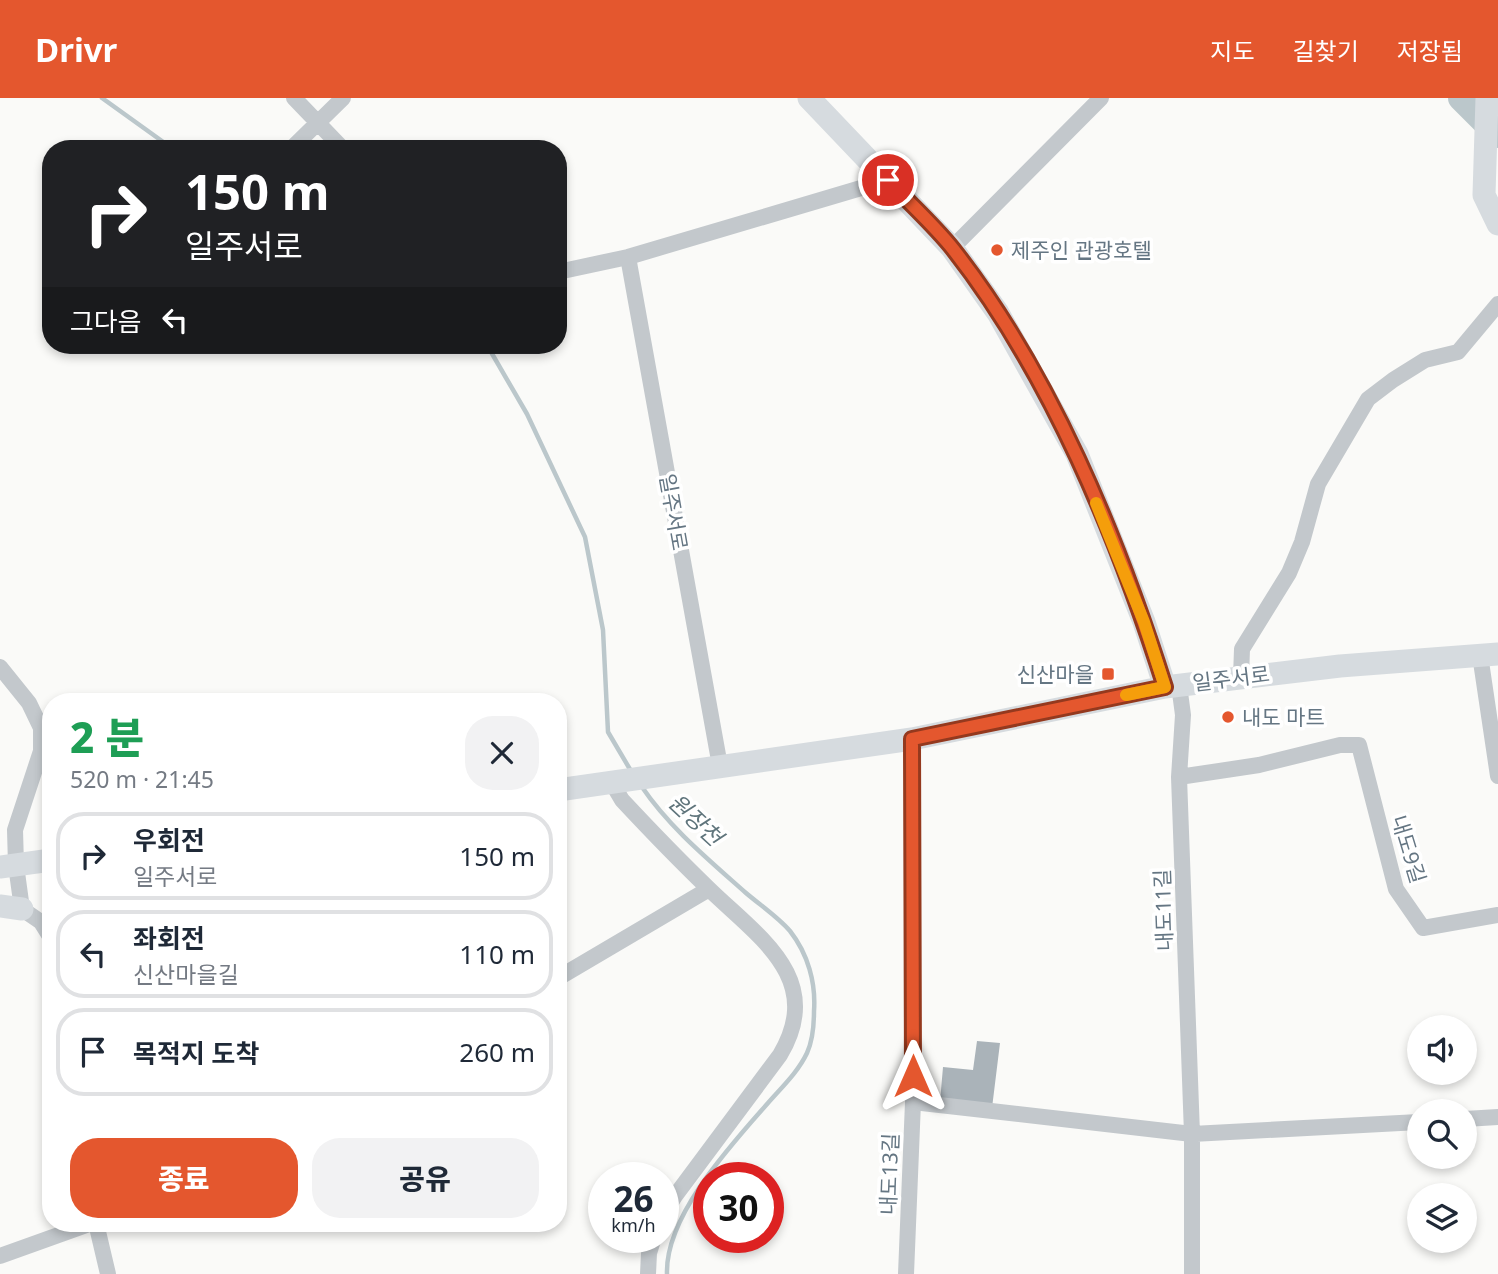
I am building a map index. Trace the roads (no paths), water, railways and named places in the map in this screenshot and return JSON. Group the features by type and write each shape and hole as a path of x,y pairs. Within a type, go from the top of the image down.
{"main road":[{"path":"809,98 952,248 998,313 1077,454 1172,686"},
{"path":"1488,98 1485,195 1498,225"},
{"name":"일주서로","path":"567,789 912,739 1172,686 1340,666 1489,655"},
{"path":"8,866 42,861"}],"street":[{"path":"294,98 335,140"},
{"path":"301,140 343,98"},
{"path":"952,248 1101,98"},
{"path":"567,270 628,257 888,180"},
{"name":"일주서로","path":"628,257 720,766"},
{"path":"1241,677 1242,649 1289,573 1302,542 1318,484 1368,399 1425,360 1458,352 1498,304"},
{"path":"1489,655 1498,776"},
{"path":"0,667 29,703 41,728 41,751 15,830 8,866 11,907 42,924"},
{"name":"내도11길","path":"1172,686 1183,715 1179,777 1192,1134 1192,1274"},
{"name":"내도13길","path":"906,1274 913,1102 912,739"},
{"name":"내도9길","path":"1179,777 1259,765 1340,745 1359,745 1396,890 1423,928 1498,915"},
{"path":"628,780 622,800 709,889 758,933 784,965 794,991 794,1016 787,1043 679,1191"},
{"path":"567,973 709,889"},
{"path":"913,1102 1192,1134 1407,1123"},
{"path":"1477,1118 1498,1117"},
{"path":"0,1256 68,1232"},
{"path":"96,1232 108,1274"},
{"path":"648,1274 649,1253"}],"waterway":[{"name":"원장천","path":"102,98 160,140"},
{"path":"1461,98 1498,135"},
{"name":"원장천","path":"492,354 527,414 585,537 603,630 608,732 631,771"},
{"name":"원장천","path":"642,787 664,816 690,843 790,931 806,959 814,1000 814,1021 809,1049 789,1079 719,1160 688,1205 669,1252 667,1274"}],"place":[{"name":"제주인 관광호텔","path":"997,250"},
{"name":"신산마을","path":"1108,674"},
{"name":"내도 마트","path":"1228,717"}]}
